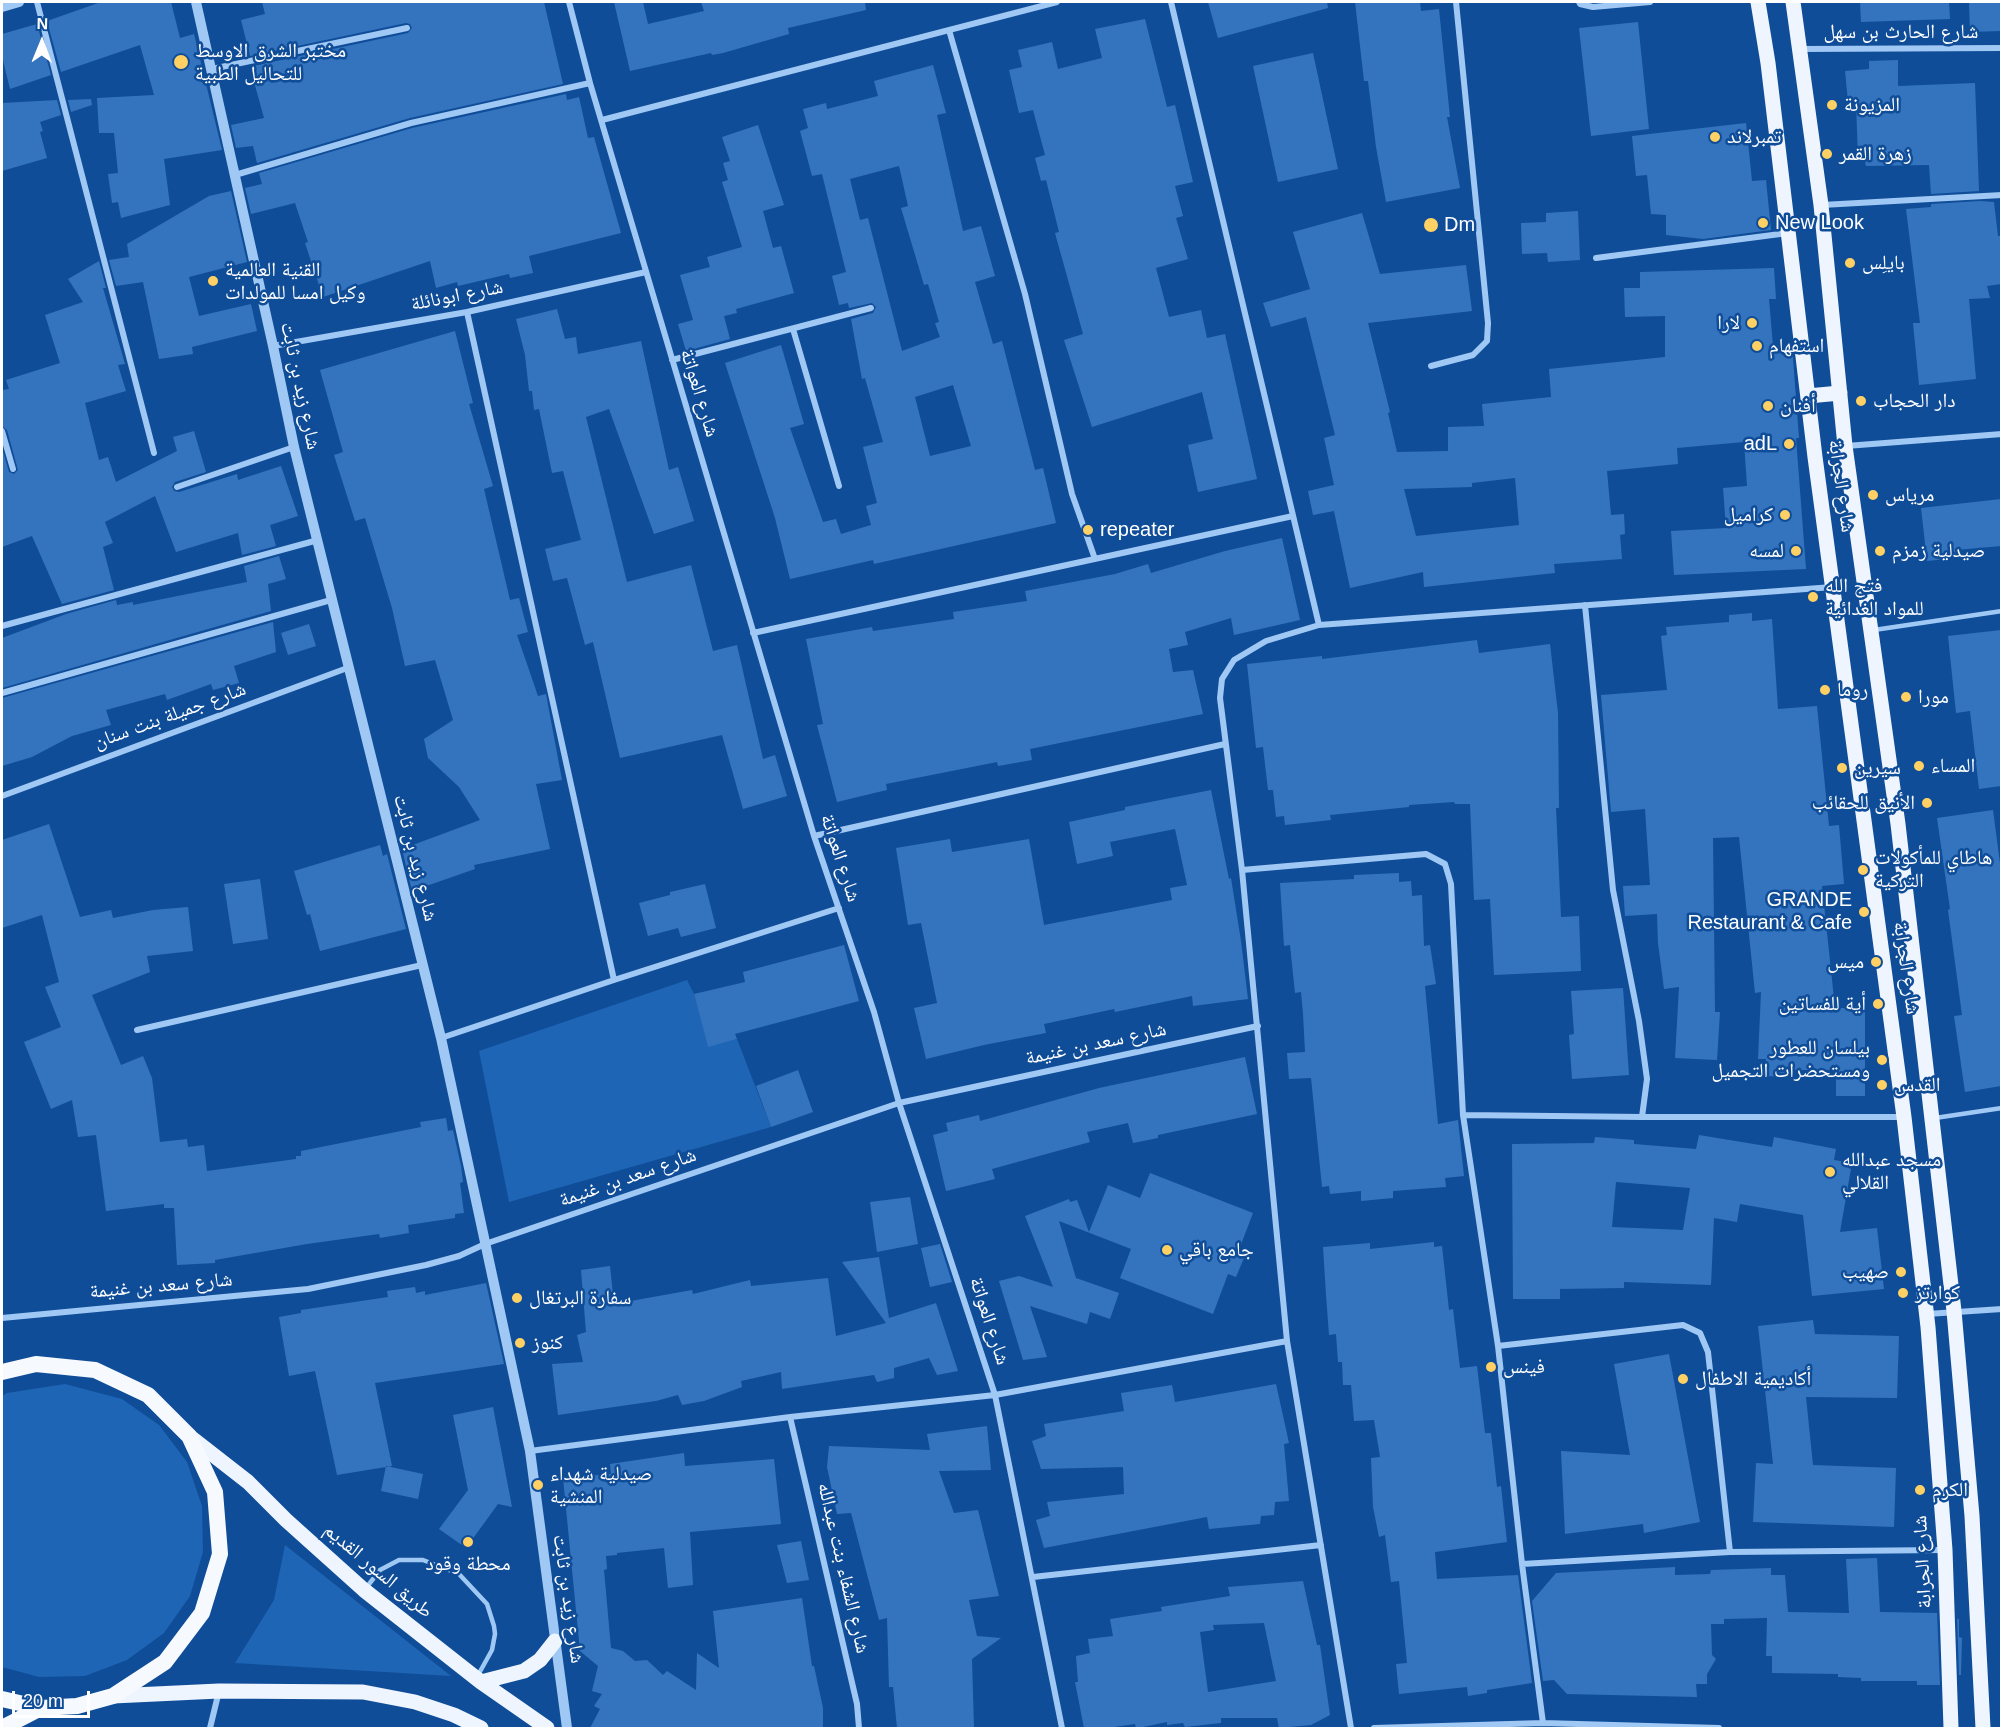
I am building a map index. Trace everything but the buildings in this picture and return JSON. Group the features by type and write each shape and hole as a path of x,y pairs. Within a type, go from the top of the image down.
{"highway":[{"path":"2,1372 36,1364 95,1370 148,1395 189,1436 215,1492 220,1554 202,1613 165,1662 113,1696 78,1706 40,1708 2,1699"},
{"path":"2,1728 40,1708"}],"main road":[{"name":"شارع الجرابة","path":"1758,2 1768,63 1808,396 1905,1117 1926,1314 1945,1550 1951,1728"},
{"name":"شارع الجرابة","path":"1793,2 1821,205 1845,446 1898,824 1954,1311 1972,1516 1983,1728"},
{"path":"1808,396 1840,393"},
{"name":"طريق السور القديم","path":"189,1436 248,1482 286,1520 364,1590 479,1680 548,1728"},
{"path":"479,1680 524,1671 540,1660 555,1641"},
{"path":"113,1696 219,1691 363,1692 415,1702 454,1715 480,1728"}],"street":[{"path":"2,7 19,2"},
{"path":"38,2 154,453"},
{"name":"شارع زيد بن ثابت","path":"196,2 294,447 441,1038 486,1244 530,1451 567,1728"},
{"name":"شارع العواتة","path":"569,2 590,83 814,836 874,1012 899,1103 995,1395 1062,1728"},
{"path":"602,120 1057,2"},
{"path":"1171,2 1319,625"},
{"path":"1431,366 1473,356 1487,341 1488,323 1456,2"},
{"path":"1579,2 1593,7 1650,2"},
{"path":"212,69 406,28"},
{"path":"949,30 1025,294 1072,494 1095,559"},
{"name":"شارع الحارث بن سهل","path":"1800,49 2001,48"},
{"path":"235,175 411,123 590,83"},
{"path":"1821,205 2001,195"},
{"path":"1596,258 1788,233"},
{"name":"شارع ابونائلة","path":"273,346 467,312 646,272"},
{"path":"672,360 871,309"},
{"path":"467,312 614,980"},
{"path":"793,328 839,486"},
{"path":"2,431 13,469"},
{"path":"1845,446 2001,434"},
{"path":"177,487 294,447"},
{"path":"753,633 1293,516"},
{"path":"2,626 318,540"},
{"path":"1351,1728 1287,1341 1242,870 1220,698 1222,679 1234,660 1266,641 1319,625 1834,587"},
{"path":"2,693 332,600"},
{"path":"1585,605 1613,890 1639,1021 1647,1079 1642,1117"},
{"name":"شارع جميلة بنت سنان","path":"2,796 350,667"},
{"path":"814,836 1225,744"},
{"path":"1242,870 1426,854 1445,864 1451,884 1463,1115 1498,1346 1522,1564 1543,1723"},
{"path":"441,1038 839,908"},
{"path":"137,1030 422,965"},
{"name":"شارع سعد بن غنيمة","path":"2,1318 308,1289 426,1265 459,1256 486,1244 899,1103 1258,1026"},
{"path":"1463,1115 1905,1117"},
{"path":"1926,1314 2001,1309"},
{"path":"1498,1346 1683,1325 1700,1333 1708,1352 1730,1552"},
{"path":"530,1451 790,1417 995,1395 1287,1341"},
{"name":"شارع الشفاء بنت عبدالله","path":"790,1417 857,1704 859,1728"},
{"path":"1033,1577 1321,1545"},
{"path":"1522,1564 1730,1552 1945,1550"},
{"path":"210,1728 219,1691"},
{"path":"1374,1728 1543,1723 1719,1728"}],"lane":[{"path":"1871,631 2001,611"},
{"path":"1932,1119 2001,1108"},
{"path":"364,1590 380,1570 399,1560 423,1560 459,1574 487,1605 494,1626 492,1650 479,1680"}],"shaded area":[{"path":"687,980 694,994 708,1046 737,1039 771,1127 509,1202 479,1051"},
{"path":"65,1384 122,1399 159,1425 187,1462 202,1506 203,1552 190,1596 164,1633 127,1660 85,1676 39,1677 2,1667 2,1396 7,1393"},
{"path":"285,1545 451,1676 235,1663 274,1600"}],"place":[{"name":"مختبر الشرق الاوسط للتحاليل الطبية","path":"181,62"},
{"name":"المزيونة","path":"1832,105"},
{"name":"تمبرلاند","path":"1715,137"},
{"name":"زهرة القمر","path":"1827,154"},
{"name":"New Look","path":"1763,223"},
{"name":"Dm","path":"1431,225"},
{"name":"بايلِس","path":"1850,263"},
{"name":"القنية العالمية وكيل امسا للمولدات","path":"213,281"},
{"name":"لارا","path":"1752,323"},
{"name":"استفهام","path":"1757,346"},
{"name":"دار الحجاب","path":"1861,401"},
{"name":"أفنان","path":"1768,406"},
{"name":"adL","path":"1789,444"},
{"name":"مرياس","path":"1873,495"},
{"name":"كراميل","path":"1785,515"},
{"name":"repeater","path":"1088,530"},
{"name":"لمسه","path":"1796,551"},
{"name":"صيدلية زمزم","path":"1880,551"},
{"name":"فتح الله للمواد الغدائية","path":"1813,597"},
{"name":"روما","path":"1825,690"},
{"name":"مورا","path":"1906,697"},
{"name":"المساء","path":"1919,766"},
{"name":"سيرين","path":"1842,768"},
{"name":"الأنيق للحقائب","path":"1927,803"},
{"name":"هاطاي للمأكولات التركية","path":"1863,870"},
{"name":"GRANDE Restaurant & Cafe","path":"1864,912"},
{"name":"ميس","path":"1876,962"},
{"name":"أية للفساتين","path":"1878,1004"},
{"name":"بيلسان للعطور ومستحضرات التجميل","path":"1882,1060"},
{"name":"القدس","path":"1882,1085"},
{"name":"مسجد عبدالله القلالي","path":"1830,1172"},
{"name":"جامع باقي","path":"1167,1250"},
{"name":"صهيب","path":"1901,1272"},
{"name":"كوارتز","path":"1903,1293"},
{"name":"سفارة البرتغال","path":"517,1298"},
{"name":"كنوز","path":"520,1343"},
{"name":"فينس","path":"1491,1367"},
{"name":"أكاديمية الاطفال","path":"1683,1379"},
{"name":"صيدلية شهداء المنشية","path":"538,1485"},
{"name":"الكرم","path":"1920,1490"},
{"name":"محطة وقود","path":"468,1542"}]}
